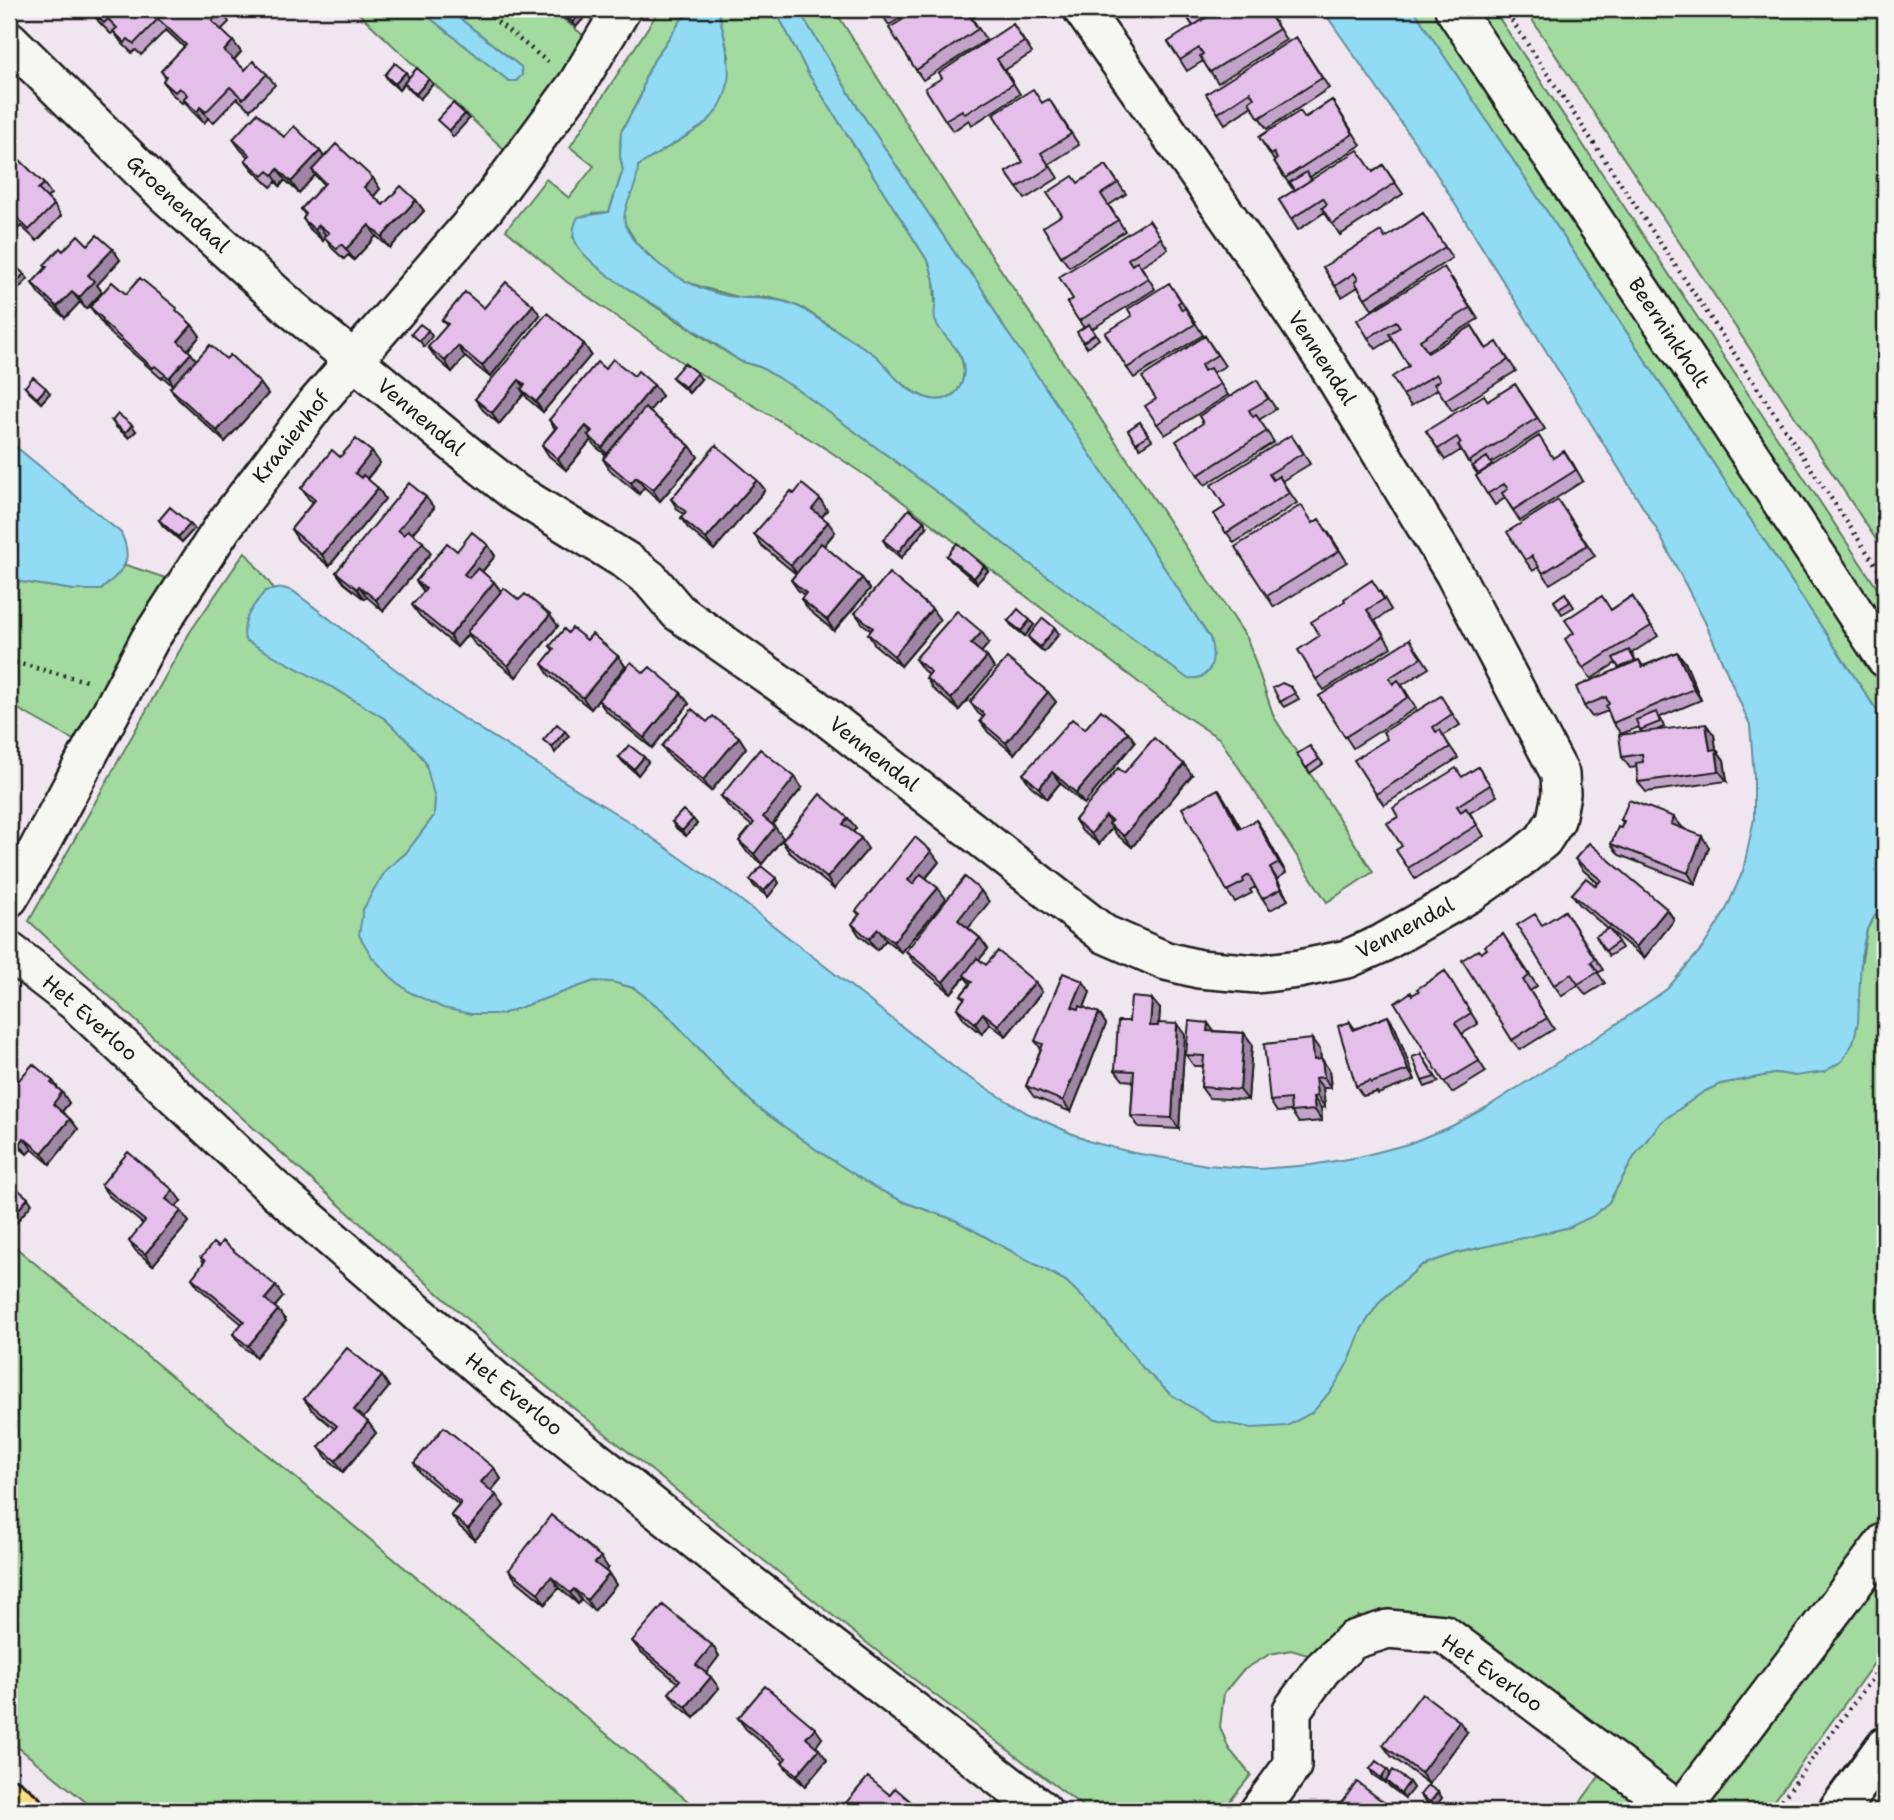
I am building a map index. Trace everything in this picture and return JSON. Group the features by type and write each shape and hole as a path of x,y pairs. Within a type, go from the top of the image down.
{"highway":[{"path":"9,1798 24,1811"}],"street":[{"name":"Kraaienhof","path":"9,898 37,851 150,639 223,527 270,463 486,207 576,84 622,9"},
{"name":"Vennendal","path":"354,361 516,493 643,573 678,612 815,708 1104,933 1166,961 1199,969 1257,974 1299,970 1347,959 1381,944 1469,894 1543,840 1556,820 1561,794 1560,774 1454,573 1327,364 1251,250 1082,9"},
{"name":"Beerninkholt","path":"1454,9 1885,658"},
{"name":"Groenendaal","path":"9,40 167,196 354,361"},
{"name":"Het Everloo","path":"9,951 75,1002 273,1188 495,1380 740,1576 1042,1811"},
{"name":"Het Everloo","path":"1259,1811 1292,1766 1292,1710 1322,1669 1353,1640 1388,1629 1444,1634 1680,1811 1885,1542"},
{"path":"1838,1811 1885,1748"}],"path":[{"path":"481,9 576,84"},
{"name":"Beerninkholt","path":"1504,9 1885,579"},
{"path":"9,661 88,681 119,694"},
{"path":"1774,1811 1885,1661"}],"green space":[{"path":"354,9 419,9 509,81 516,81 522,75 521,67 448,9 551,9 589,40 509,154"},
{"path":"660,9 695,9 682,19 654,60 645,78 641,95 621,132 620,156 623,170 609,212 593,213 573,237 593,262 627,288 740,361 760,367 800,391 1026,561 1210,638 1086,447 1003,326 982,289 962,264 858,108 798,9 834,9 969,222 1247,638 1274,717 1373,872 1327,902 1220,739 1167,704 891,493 825,448 684,364 567,282 506,230 546,179 569,198 594,166 570,147"},
{"path":"718,9 775,9 808,73 929,263 934,280 936,322 955,346 962,360 962,383 956,393 945,399 924,397 895,378 877,357 804,309 766,297 742,298 679,279 637,244 624,222 623,215 638,166 711,118 729,57"},
{"path":"1413,9 1436,9 1885,686 1885,723"},
{"path":"1476,9 1493,9 1885,600 1885,626"},
{"path":"1525,9 1885,9 1885,553"},
{"path":"245,552 275,590 265,591 339,691 384,718 411,744 425,761 433,785 434,816 406,853 387,869 363,910 502,1014 594,981 612,982 634,988 665,1012 757,1107 817,1150 874,1187 904,1202 955,1220 1066,1281 1097,1311 1143,1367 1169,1393 1349,1361 1362,1328 1380,1301 1422,1265 1457,1253 1570,1227 1609,1202 1635,1155 1661,1122 1703,1092 1720,1084 1779,1073 1795,1076 1859,977 1867,929 1885,899 1885,1648 1767,1811 1574,1811 1619,1749 1396,1616 1358,1616 1314,1657 1291,1650 1270,1654 1242,1671 1224,1693 1220,1727 1229,1749 1251,1775 1222,1811 1089,1811 882,1655 506,1354 181,1063 29,921 190,632"},
{"path":"126,565 169,579 77,742 9,704 9,580 74,590 101,590"},
{"path":"9,1242 700,1811 97,1811 9,1740"}],"water":[{"path":"419,9 448,9 521,67 522,75 516,81 509,81"},
{"path":"695,9 718,9 728,56 727,86 715,113 702,126 638,166 637,178 625,214 629,233 637,244 659,264 700,288 729,296 780,301 803,309 876,356 900,382 916,393 942,399 958,390 963,379 963,364 960,354 935,320 936,299 929,263 808,73 775,9 798,9 858,108 962,264 982,289 1003,326 1086,447 1210,638 1212,661 1202,676 1187,678 800,391 760,367 740,361 619,283 580,249 573,235 578,217 609,212 623,170 620,156 621,132 641,96 645,78 654,60 682,19"},
{"path":"1322,9 1413,9 1885,723 1885,899 1867,929 1861,956 1858,1022 1853,1043 1842,1061 1824,1072 1795,1076 1779,1073 1720,1084 1703,1092 1661,1122 1635,1155 1609,1202 1593,1216 1570,1227 1457,1253 1422,1265 1380,1301 1362,1328 1349,1361 1333,1388 1313,1412 1287,1426 1252,1428 1213,1421 1169,1393 1143,1368 1097,1311 1066,1281 955,1220 904,1202 874,1187 817,1150 757,1107 665,1012 634,988 612,982 594,981 502,1014 471,1014 443,1008 409,992 372,957 359,935 363,910 374,889 387,869 406,853 434,816 435,799 425,761 384,718 245,640 244,633 249,614 265,591 283,588 293,591 442,705 631,823 738,898 960,1072 1027,1113 1088,1141 1134,1153 1207,1165 1259,1169 1311,1165 1359,1157 1408,1144 1452,1126 1487,1107 1667,989 1703,947 1725,912 1743,871 1754,819 1750,725 1705,622 1657,530 1434,170"},
{"path":"9,441 121,533 127,552 124,565 101,590 74,590 9,580"}],"building":[{"path":"219,9 222,11 212,21 233,41 224,51 245,70 253,61 267,74 243,99 230,87 206,112 200,107 197,112 183,99 187,95 185,92 179,88 175,92 163,81 166,76 161,71 186,45 158,19 134,44 128,39 125,43 113,31 117,28 108,19 104,23 92,11"},
{"path":"556,9 584,9 573,22"},
{"path":"920,9 961,9 958,10 962,17 968,13 978,29 916,70 889,28"},
{"path":"1202,9 1219,9 1193,26 1188,18"},
{"path":"1219,9 1228,9 1230,12 1235,9 1266,9 1279,29 1210,72 1200,56 1203,54 1199,48 1180,60 1168,42"},
{"path":"1013,24 1024,42 997,59 1013,84 965,114 962,110 945,120 925,88 942,78 939,73"},
{"path":"1296,37 1322,78 1259,118 1249,102 1254,98 1250,92 1218,113 1206,94"},
{"path":"395,63 406,72 395,84 385,75"},
{"path":"417,68 429,79 416,94 404,83"},
{"path":"1033,89 1042,103 1049,99 1071,134 1041,153 1050,167 1017,188 1006,172 1023,162 993,114"},
{"path":"1332,100 1353,134 1285,178 1274,161 1277,159 1274,153 1271,155 1259,137 1300,111 1305,118"},
{"path":"453,103 465,114 449,131 437,120"},
{"path":"257,113 284,137 294,126 320,151 291,182 278,169 273,175 268,171 263,176 245,160 250,155 233,139"},
{"path":"336,144 373,178 364,187 383,205 401,186 416,200 382,237 369,225 346,249 341,244 337,249 324,237 329,233 319,225 315,230 303,219 306,214 301,209 325,183 312,170"},
{"path":"1358,150 1373,172 1383,165 1395,183 1332,224 1322,208 1327,204 1323,198 1291,219 1279,200"},
{"path":"12,152 44,184 38,189 54,205 29,230 14,215 9,220 9,155"},
{"path":"1106,165 1118,183 1101,194 1118,220 1061,256 1043,227 1062,215 1047,193 1073,176 1078,183"},
{"path":"1307,172 1311,180 1295,190 1290,182"},
{"path":"1423,213 1445,247 1365,298 1355,282 1358,279 1354,273 1335,286 1323,267 1381,231 1385,238"},
{"path":"1149,220 1161,238 1128,259 1132,265 1137,261 1148,278 1079,321 1067,303 1073,299 1059,277"},
{"path":"78,235 88,245 97,235 113,249 88,275 94,281 79,298 72,292 57,307 32,283 60,248 63,251"},
{"path":"10,261 24,274 9,290 9,263"},
{"path":"1444,267 1470,308 1420,340 1428,353 1472,326 1486,349 1497,342 1508,360 1445,400 1434,384 1440,380 1436,374 1403,395 1392,377 1409,366 1389,334 1400,327 1396,321 1368,338 1357,320"},
{"path":"140,278 177,308 192,325 178,341 191,353 169,378 155,366 153,368 90,307 112,282 126,294"},
{"path":"506,282 533,305 482,366 458,346 445,361 428,347 448,324 442,320 465,292 484,308"},
{"path":"1169,283 1181,301 1178,303 1182,310 1185,308 1195,324 1127,368 1105,333 1132,316 1128,309"},
{"path":"547,313 584,344 536,402 521,389 525,385 519,380 492,413 475,399"},
{"path":"420,324 428,330 420,341 411,334"},
{"path":"1089,324 1095,334 1083,342 1077,332"},
{"path":"1205,336 1217,355 1201,365 1204,371 1210,368 1220,384 1157,424 1145,406 1156,399 1142,377"},
{"path":"210,345 226,359 230,355 260,383 217,431 170,388"},
{"path":"613,359 634,376 638,371 654,385 602,448 588,435 592,431 586,426 558,459 542,445 557,427 549,420 597,362 605,369"},
{"path":"684,363 697,373 685,387 672,377"},
{"path":"33,377 46,388 37,398 25,387"},
{"path":"1257,380 1268,399 1249,410 1267,431 1198,475 1176,441 1203,423 1199,416"},
{"path":"1515,384 1537,418 1468,462 1458,445 1461,443 1457,437 1438,449 1426,431 1484,395 1488,401"},
{"path":"645,408 690,446 653,490 636,477 631,483 603,459"},
{"path":"118,414 132,425 125,433 112,421"},
{"path":"1140,422 1148,435 1136,443 1128,430"},
{"path":"1291,435 1303,453 1269,474 1273,480 1279,476 1289,493 1226,533 1214,514 1225,507 1211,485"},
{"path":"1539,436 1553,458 1564,451 1576,470 1513,510 1502,493 1508,489 1504,484 1487,494 1476,476"},
{"path":"356,439 372,452 355,473 361,478 363,475 378,488 322,555 291,529 315,500 301,488 332,450 340,457"},
{"path":"716,445 757,480 706,539 681,518 686,512 671,499"},
{"path":"1487,457 1492,465 1478,474 1473,466"},
{"path":"409,483 426,497 398,530 404,535 408,530 423,542 376,600 336,572"},
{"path":"802,484 820,499 812,509 828,522 791,565 754,534 791,491 794,494"},
{"path":"1558,500 1587,545 1543,573 1532,556 1525,560 1507,532"},
{"path":"1301,505 1313,523 1319,519 1339,551 1267,596 1235,547"},
{"path":"170,507 190,524 178,537 159,520"},
{"path":"909,509 924,521 898,552 883,540"},
{"path":"472,532 488,545 464,574 469,578 478,568 494,582 450,636 412,605 426,589 416,581 447,543 457,551"},
{"path":"821,543 862,578 827,620 801,599 806,593 791,580"},
{"path":"957,543 984,566 974,578 947,556"},
{"path":"889,573 932,609 894,656 868,634 873,628 855,613"},
{"path":"1372,580 1384,599 1367,610 1384,636 1316,679 1298,650 1319,636 1311,622"},
{"path":"504,588 519,600 525,594 550,615 508,666 467,632"},
{"path":"1565,593 1570,602 1559,609 1554,601"},
{"path":"1602,596 1611,610 1632,596 1651,626 1583,668 1565,639 1574,633 1565,620"},
{"path":"1018,609 1030,620 1021,631 1008,621"},
{"path":"957,611 982,632 971,644 987,657 951,699 926,678 931,672 915,659"},
{"path":"1043,618 1055,628 1040,647 1028,637"},
{"path":"572,628 587,640 592,634 618,656 583,698 542,664 554,649 550,646 564,629 568,633"},
{"path":"1410,639 1421,658 1389,678 1393,684 1398,680 1408,697 1345,737 1319,696"},
{"path":"1629,650 1635,661 1619,668 1613,658"},
{"path":"1677,652 1694,689 1613,723 1606,706 1609,704 1606,697 1584,706 1576,687 1639,660 1642,667"},
{"path":"1007,658 1048,692 1006,743 980,721 985,715 970,702"},
{"path":"631,662 644,673 650,667 681,693 644,738 598,700"},
{"path":"1282,683 1291,687 1295,693 1280,702 1273,688"},
{"path":"1441,696 1452,714 1433,727 1436,732 1440,730 1450,747 1376,794 1354,760 1387,739 1383,732"},
{"path":"692,709 707,722 713,716 739,737 703,780 662,746"},
{"path":"1101,710 1128,732 1076,793 1052,772 1039,788 1023,774 1072,719 1085,729"},
{"path":"1656,712 1660,722 1640,730 1636,720"},
{"path":"557,724 565,731 552,747 543,740"},
{"path":"1706,724 1710,750 1716,749 1719,771 1638,782 1636,763 1643,762 1642,754 1622,757 1619,735"},
{"path":"1154,738 1184,764 1124,836 1109,824 1112,821 1106,816 1091,834 1075,820 1118,768 1124,773"},
{"path":"629,745 644,757 634,769 619,757"},
{"path":"1310,746 1319,759 1306,768 1297,754"},
{"path":"760,749 795,777 763,817 775,827 754,854 739,841 754,823 721,796"},
{"path":"1478,767 1490,785 1457,806 1461,812 1466,808 1477,825 1408,868 1396,850 1402,846 1387,823 1398,817 1393,808 1456,768 1462,777"},
{"path":"1218,789 1239,829 1256,820 1279,863 1270,868 1281,889 1262,899 1249,875 1243,879 1244,882 1227,891 1182,808"},
{"path":"820,794 848,818 843,824 861,838 827,878 782,841"},
{"path":"1629,800 1674,817 1671,824 1702,836 1688,873 1611,844 1618,827 1621,828 1624,821 1621,820"},
{"path":"683,810 693,819 682,831 672,822"},
{"path":"915,837 931,851 908,880 913,884 921,874 938,888 893,942 878,929 869,939 852,924 860,914 856,911"},
{"path":"1589,843 1667,909 1636,947 1572,894 1586,878 1596,886 1601,880 1575,859"},
{"path":"761,866 776,878 764,891 750,880"},
{"path":"965,877 981,891 958,920 980,938 943,982 906,951"},
{"path":"1565,911 1595,959 1591,962 1598,972 1578,984 1571,974 1554,985 1517,925 1535,914 1542,925"},
{"path":"1609,928 1618,942 1605,951 1596,936"},
{"path":"1503,934 1529,976 1523,980 1547,1018 1512,1040 1462,960 1478,950 1481,953 1487,949 1485,946"},
{"path":"998,951 1035,982 998,1025 983,1013 975,1023 957,1008 965,998 961,995 972,982 964,975 977,958 986,965"},
{"path":"1445,971 1471,1013 1455,1023 1479,1061 1444,1082 1395,1003 1411,992 1412,995 1419,991 1417,989"},
{"path":"1063,973 1083,981 1072,1007 1079,1009 1080,1006 1099,1013 1063,1101 1026,1086 1043,1044 1035,1041"},
{"path":"1131,997 1152,999 1150,1026 1158,1026 1158,1023 1177,1024 1172,1118 1131,1116 1134,1071 1115,1070 1118,1021 1129,1021"},
{"path":"1388,1016 1408,1070 1356,1086 1338,1026 1350,1022 1353,1030"},
{"path":"1189,1021 1208,1023 1207,1031 1244,1033 1240,1090 1201,1087 1204,1056 1186,1055"},
{"path":"1312,1039 1314,1060 1322,1059 1324,1077 1315,1078 1315,1110 1291,1112 1290,1099 1270,1101 1264,1044"},
{"path":"1421,1054 1435,1077 1422,1081 1412,1057"},
{"path":"33,1064 62,1092 53,1104 70,1119 42,1153 24,1138 20,1144 9,1134 9,1078 11,1075 18,1081"},
{"path":"128,1152 173,1190 166,1199 181,1211 145,1254 129,1241 145,1221 101,1185"},
{"path":"9,1182 28,1198 9,1221"},
{"path":"222,1241 276,1286 265,1299 278,1310 248,1346 233,1334 244,1321 192,1278 205,1261 201,1258 213,1243 218,1247"},
{"path":"347,1348 382,1376 354,1410 368,1422 336,1461 319,1447 337,1426 304,1399"},
{"path":"444,1427 494,1468 481,1482 496,1495 468,1529 451,1515 461,1503 414,1463"},
{"path":"551,1515 601,1557 595,1563 609,1574 587,1600 574,1589 570,1593 551,1577 538,1593 509,1570"},
{"path":"663,1605 712,1645 696,1665 711,1677 686,1707 669,1693 680,1680 632,1641"},
{"path":"765,1686 815,1728 806,1738 819,1749 797,1775 782,1763 786,1758 738,1718"},
{"path":"1422,1693 1459,1721 1421,1773 1383,1745"},
{"path":"1376,1761 1387,1769 1381,1778 1370,1769"},
{"path":"1393,1770 1409,1782 1401,1793 1386,1781"},
{"path":"868,1777 890,1795 895,1788 922,1811 839,1811"},
{"path":"1357,1782 1386,1804 1381,1811 1335,1811"},
{"path":"1428,1785 1438,1792 1430,1802 1420,1795"}]}
